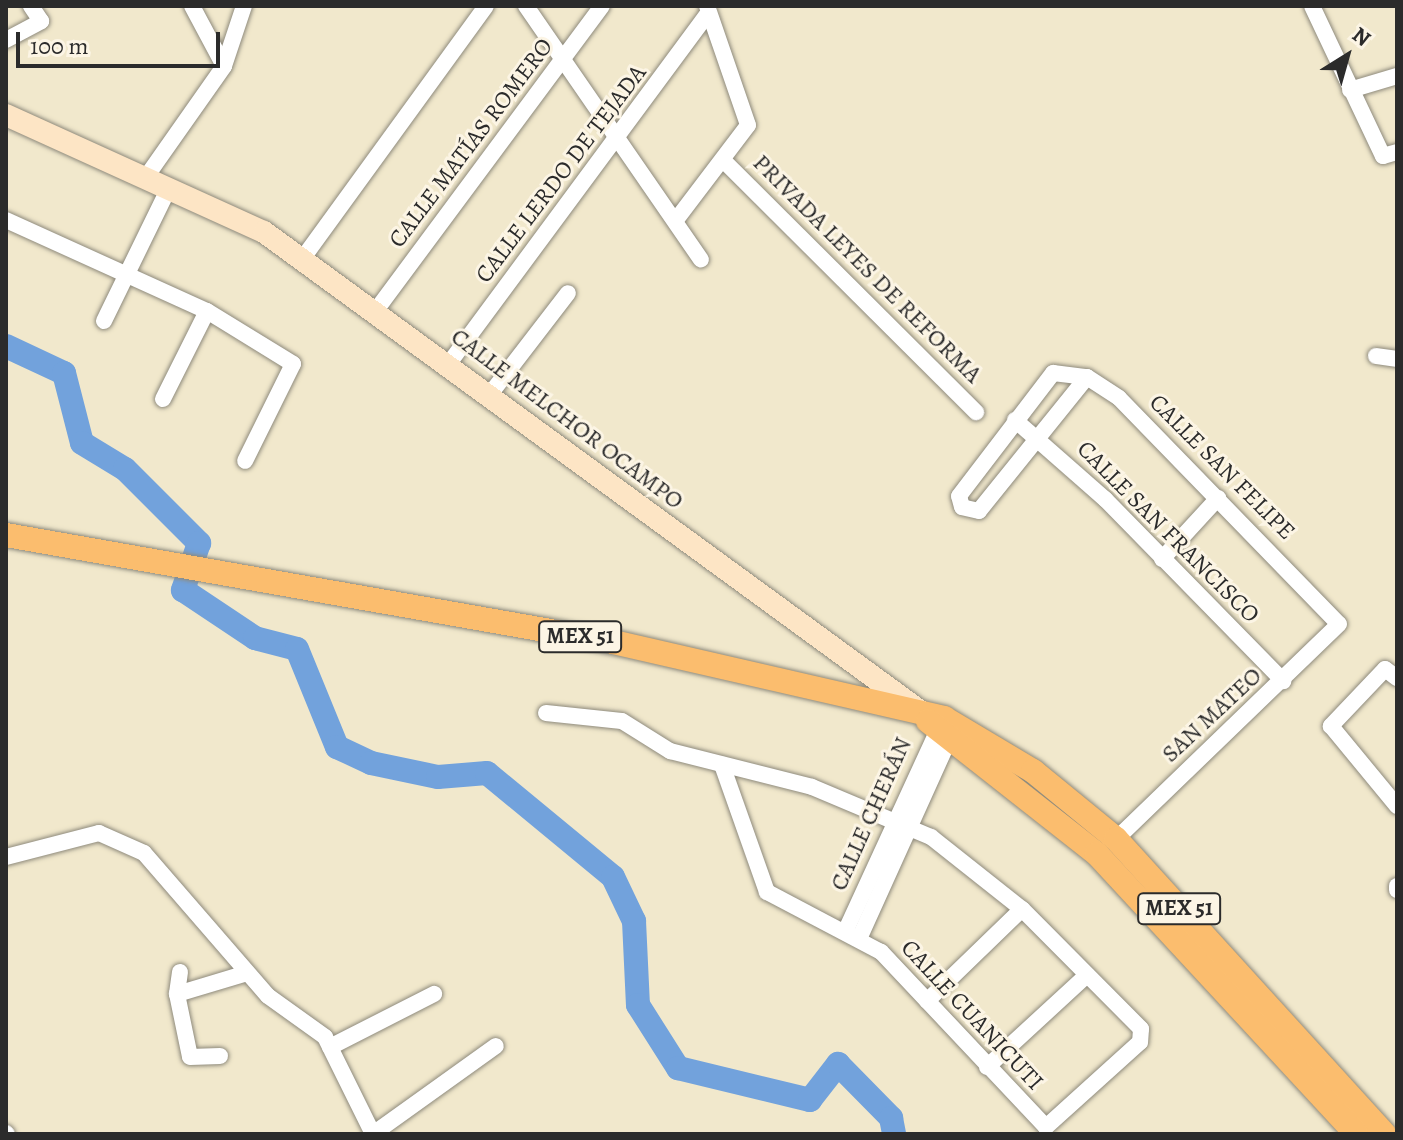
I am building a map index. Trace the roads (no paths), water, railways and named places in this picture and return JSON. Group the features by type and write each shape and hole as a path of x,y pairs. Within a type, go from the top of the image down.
{"main road":[{"name":"MEX 51","path":"6,535 613,642 938,723 1033,771 1116,839 1384,1134"},
{"name":"MEX 51","path":"938,723 1097,854 1356,1134"}],"street":[{"path":"6,40 41,21 31,6"},
{"path":"192,6 224,66"},
{"path":"144,180 224,66 244,6"},
{"path":"303,258 486,6"},
{"path":"526,6 621,138 701,260"},
{"name":"CALLE MATÍAS ROMERO","path":"377,309 602,6"},
{"path":"1312,6 1383,156 1397,152"},
{"path":"676,220 724,161 748,125 708,9"},
{"name":"CALLE LERDO DE TEJADA","path":"450,362 621,138 708,9"},
{"path":"1350,90 1397,76"},
{"name":"CALLE MELCHOR OCAMPO","path":"6,115 168,190 303,258 450,362 764,604 888,682 938,723"},
{"name":"PRIVADA LEYES DE REFORMA","path":"724,161 976,412"},
{"path":"104,321 168,190"},
{"path":"6,220 207,311 293,364 245,461"},
{"path":"491,393 568,293"},
{"path":"163,399 207,311"},
{"path":"1376,356 1397,359"},
{"name":"CALLE SAN FELIPE","path":"1015,420 1053,373 1087,377 1119,398 1339,624"},
{"path":"1015,420 959,496 962,507 977,513 1035,436 1087,377"},
{"name":"CALLE SAN FRANCISCO","path":"1015,420 1162,559 1283,681"},
{"path":"1162,559 1218,498"},
{"name":"SAN MATEO","path":"1116,839 1339,624"},
{"path":"1391,673 1331,726 1397,806"},
{"path":"546,713 622,721 670,751 812,787 900,823 961,856 1022,909 1087,975 987,1067"},
{"name":"CALLE CHERÁN","path":"852,935 938,723"},
{"name":"CALLE CUANICUTI","path":"722,765 767,892 852,935 927,1001 1046,1127 1144,1035 1087,975"},
{"path":"6,857 99,833 124,840 166,872 182,901 228,942 247,973 330,1047 373,1134 496,1046"},
{"path":"927,1001 1022,909"},
{"path":"180,972 177,994 193,1060 220,1056"},
{"path":"177,994 247,973"},
{"path":"330,1047 434,994"}],"waterway":[{"path":"6,346 64,373 82,443 125,469 199,543 183,590 255,638 297,649 337,747 371,763 438,777 487,773 613,877 634,921 638,1005 678,1068 810,1100 838,1064 891,1118 894,1134"}]}
